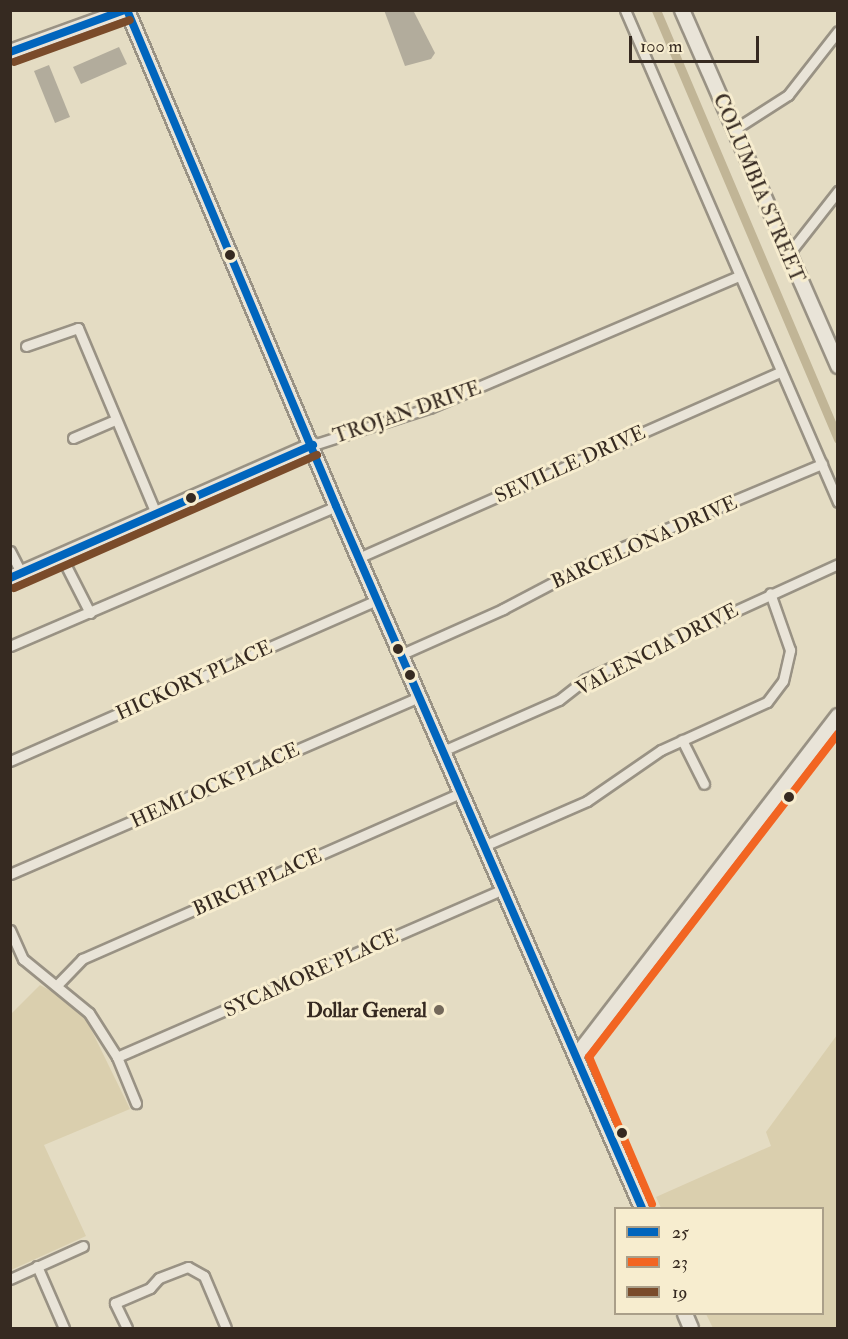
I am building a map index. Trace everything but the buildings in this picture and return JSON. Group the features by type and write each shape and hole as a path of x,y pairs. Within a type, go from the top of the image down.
{"main road":[{"path":"81,26 90,10"},
{"path":"10,52 127,10 313,445 358,558 402,654 418,696 445,750 641,1207"},
{"name":"COLUMBIA STREET","path":"682,10 735,129 787,256 837,366"},
{"name":"TROJAN DRIVE","path":"16,576 313,445"},
{"path":"577,1055 837,716"},
{"path":"685,1315 691,1329"}],"street":[{"path":"626,10 837,502"},
{"path":"735,129 788,95 837,31"},
{"path":"787,256 837,191"},
{"name":"TROJAN DRIVE","path":"313,445 429,408 739,276"},
{"path":"26,346 78,328 156,514"},
{"name":"SEVILLE DRIVE","path":"358,558 781,371"},
{"path":"73,438 115,420"},
{"name":"BARCELONA DRIVE","path":"402,654 503,609 609,553 822,464"},
{"path":"10,646 336,506"},
{"path":"10,551 16,576"},
{"path":"61,556 90,613"},
{"name":"VALENCIA DRIVE","path":"445,750 560,700 586,679 837,564"},
{"path":"486,845 587,801 682,740 758,708 777,691 790,650 770,593"},
{"name":"HICKORY PLACE","path":"10,761 377,600"},
{"name":"HEMLOCK PLACE","path":"10,874 418,696"},
{"path":"682,740 704,784"},
{"name":"BIRCH PLACE","path":"58,984 82,959 463,792"},
{"name":"SYCAMORE PLACE","path":"117,1057 505,888"},
{"path":"10,930 23,958 58,984 89,1013 117,1057 136,1103"},
{"path":"10,1279 83,1246"},
{"path":"37,1266 64,1329"},
{"path":"126,1329 115,1303 150,1288 159,1278 188,1267 204,1276 226,1329"}],"shaded area":[{"path":"40,985 72,1002 86,1019 130,1109 44,1145 86,1236 11,1270 11,1014"},
{"path":"837,1035 837,1328 713,1328 706,1315 824,1315 824,1207 661,1207 656,1197 771,1146 766,1132"}],"waterway":[{"path":"656,10 838,439"}],"transit line":[{"name":"25","path":"10,52 125,10"},
{"name":"25","path":"127,10 336,506 642,1207"},
{"name":"19","path":"14,62 130,20"},
{"name":"25","path":"10,578 313,445"},
{"name":"19","path":"14,588 317,455"},
{"name":"23","path":"652,1204 589,1057 838,734"}],"place":[{"name":"Dollar General","path":"439,1010"}]}
